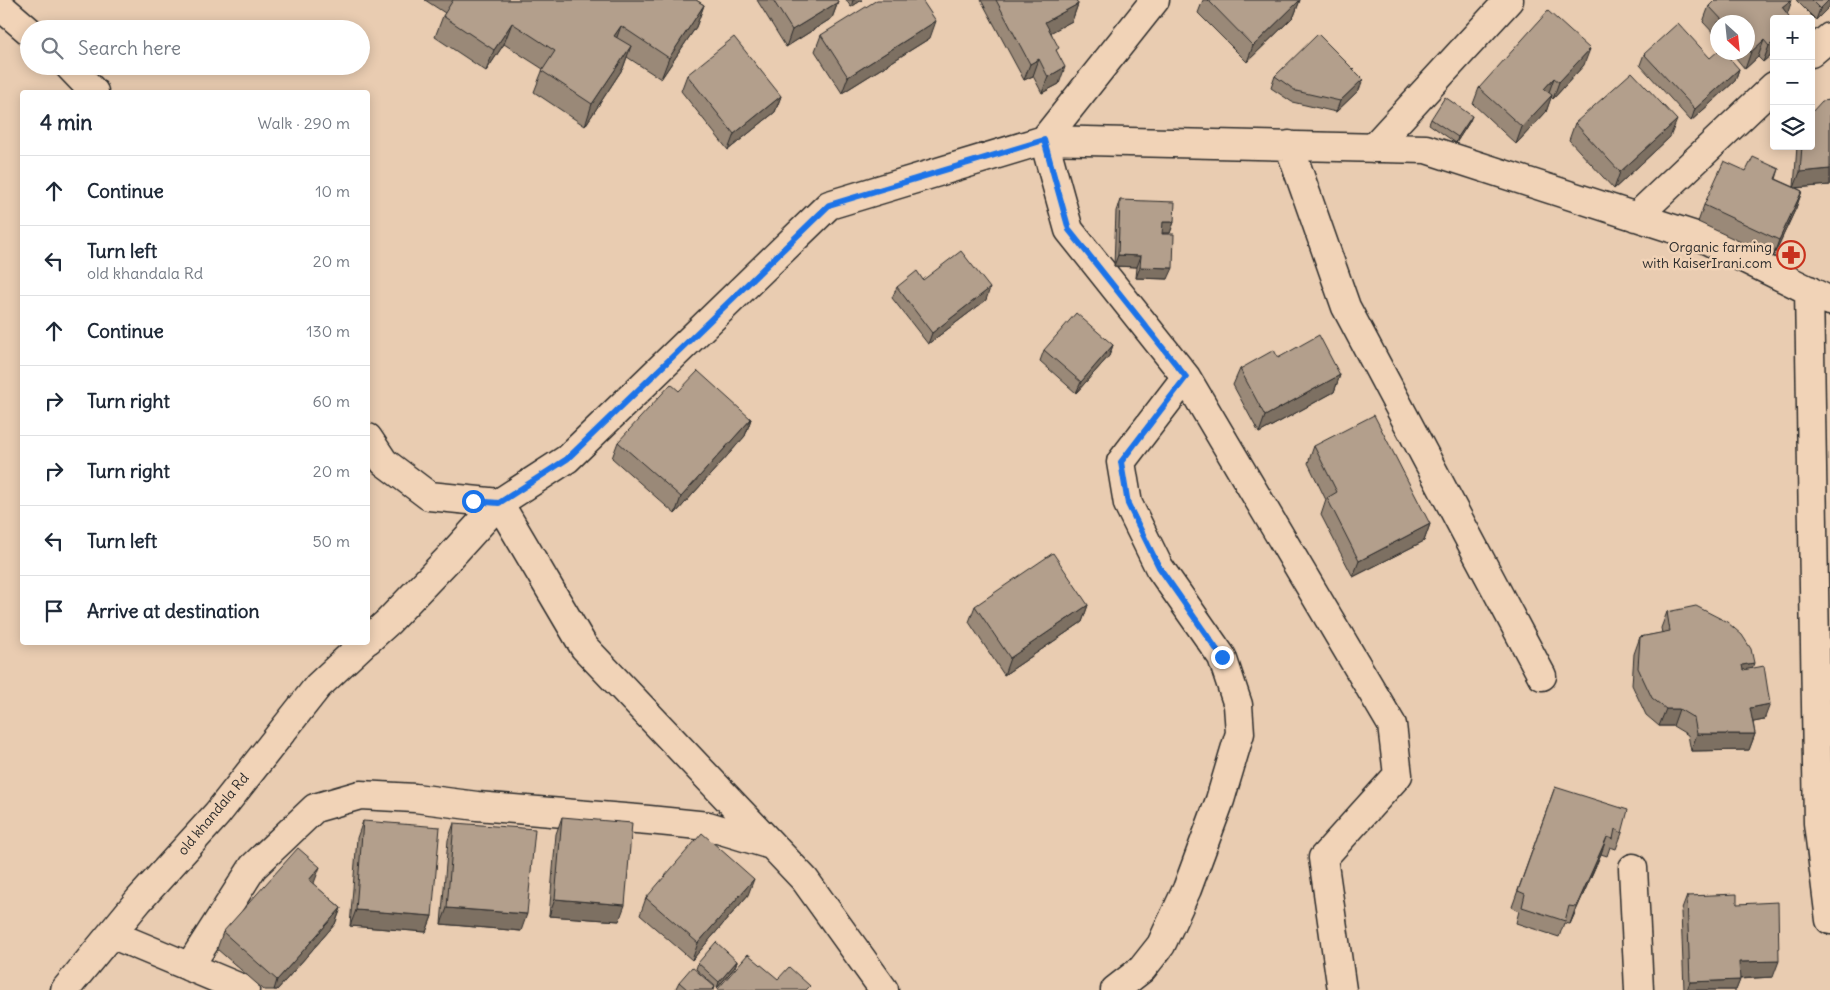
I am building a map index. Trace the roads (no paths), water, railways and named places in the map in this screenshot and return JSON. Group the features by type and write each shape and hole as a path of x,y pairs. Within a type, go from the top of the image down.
{"street":[{"path":"1155,0 1044,140 1069,230 1186,377 1392,725 1398,775 1323,858 1342,990"},
{"path":"1373,148 1509,0"},
{"path":"0,6 20,23"},
{"path":"1815,50 1830,37"},
{"path":"78,75 92,90"},
{"path":"1636,217 1770,90"},
{"name":"old khandala Rd","path":"370,638 402,608 499,503 567,459 829,205 1044,140 1426,149 1705,239 1820,295"},
{"path":"1289,145 1346,307 1542,676"},
{"path":"1820,295 1818,823 1830,920"},
{"path":"1115,990 1142,969 1161,945 1187,889 1207,836 1240,733 1238,705 1222,657 1159,567 1128,504 1121,462 1186,377"},
{"path":"370,441 384,462 429,496 499,503 584,647 805,880 884,990"},
{"name":"old khandala Rd","path":"65,990 139,900 216,814 318,686 363,645"},
{"path":"189,966 253,867 315,808 360,795 415,798 476,806 708,826 772,846"},
{"path":"1633,868 1639,990"},
{"path":"111,934 245,990"}],"place":[{"name":"Organic farming with KaiserIrani.com","path":"1791,255"}]}
